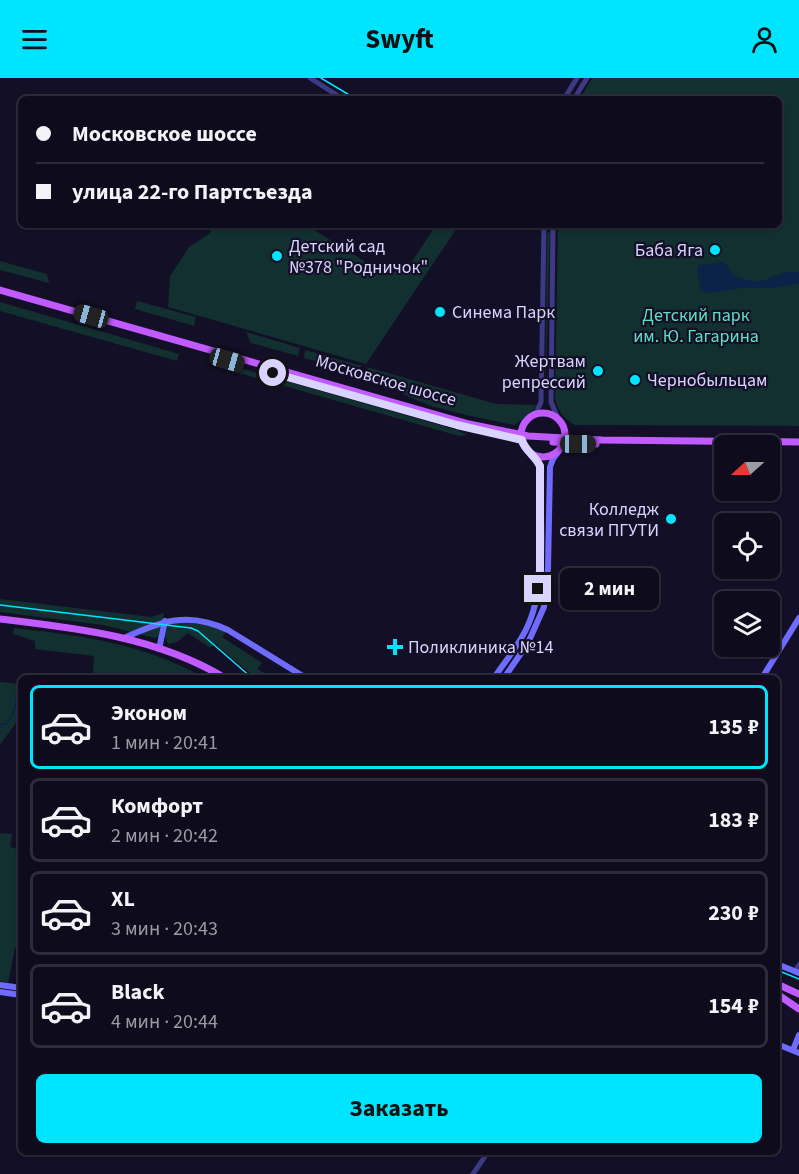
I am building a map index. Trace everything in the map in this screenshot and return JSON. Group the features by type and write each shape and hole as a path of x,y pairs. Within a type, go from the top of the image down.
{"main road":[{"name":"Московское шоссе","path":"0,288 422,406 521,436"},
{"name":"Московское шоссе","path":"0,295 434,419 521,436 714,445"},
{"path":"496,675 522,638 533,613 540,570 540,471 539,463 525,448 521,436 523,425 530,417 541,413 552,414 563,425 565,439 550,467 548,569 544,607 528,643 506,675"},
{"name":"Московское шоссе","path":"565,439 799,442"},
{"name":"Московское шоссе","path":"780,445 799,442"},
{"path":"533,456 546,457 559,451"},
{"path":"764,675 799,618"},
{"path":"0,619 79,628 124,638 175,654 219,675"},
{"path":"124,638 165,621 183,620 216,624 301,675"},
{"path":"159,649 165,621"},
{"path":"780,965 797,972"},
{"path":"0,985 18,988"},
{"path":"780,985 799,994"},
{"path":"0,992 18,995"},
{"path":"780,996 799,1009"},
{"path":"789,1000 799,1014"},
{"path":"780,1045 796,1052 799,1035"}],"street":[{"path":"310,78 338,96"},
{"path":"566,96 577,78"},
{"path":"576,96 587,78"},
{"path":"530,417 539,408 541,402 544,228 553,228 550,402 558,418"},
{"path":"797,972 799,965"},
{"path":"473,1174 486,1155"}],"green space":[{"name":"Детский парк им. Ю. Гагарина","path":"592,78 799,78 799,426 575,425 559,411 555,398 558,228 782,228 782,96 582,96"},
{"path":"213,228 311,228 385,274 407,269 434,228 457,228 366,364 168,307 170,276 189,247 209,234"},
{"path":"547,233 550,233 545,408"},
{"path":"0,261 47,274 49,283 0,270"},
{"path":"137,301 196,317 194,326 135,309"},
{"path":"0,302 179,354 177,361 0,311"},
{"path":"246,332 300,348 298,356 251,343"},
{"path":"305,350 362,366 354,371 304,358"},
{"path":"219,362 457,430 467,435 459,436 218,367"},
{"path":"367,367 496,404 537,405 528,416 514,425 466,415 416,400 370,377"},
{"path":"0,599 151,617 164,613 160,636 155,638 103,625 0,612"},
{"path":"169,620 191,620 228,630 222,637 262,663 257,669 268,675 252,675 215,644 210,648 188,633 177,642 168,644 165,637"},
{"path":"14,628 112,643 158,657 199,675 93,675 94,656 35,649 35,641 13,634"},
{"path":"0,682 18,684 18,720 0,745"},
{"path":"0,833 12,834 10,847 18,849 18,948 15,948 8,983 0,981"}],"water":[{"path":"722,262 734,276 750,280 759,281 782,273 799,272 799,284 708,293 701,290 697,273 698,265"}],"waterway":[{"path":"0,724 6,724 11,717 17,692"}],"tram line":[{"path":"321,78 351,96"},
{"path":"0,605 191,628 198,631 249,675"},
{"path":"780,971 799,979"}],"place":[{"name":"Баба Яга","path":"715,250"},
{"name":"Детский сад №378 \"Родничок\"","path":"277,256"},
{"name":"Синема Парк","path":"440,312"},
{"name":"Жертвам репрессий","path":"598,371"},
{"name":"Чернобыльцам","path":"635,380"},
{"name":"Колледж связи ПГУТИ","path":"671,519"},
{"name":"Поликлиника №14","path":"395,647"}],"route":[{"path":"273,373 457,425 522,440 525,448 538,460 540,466 538,589"}]}
